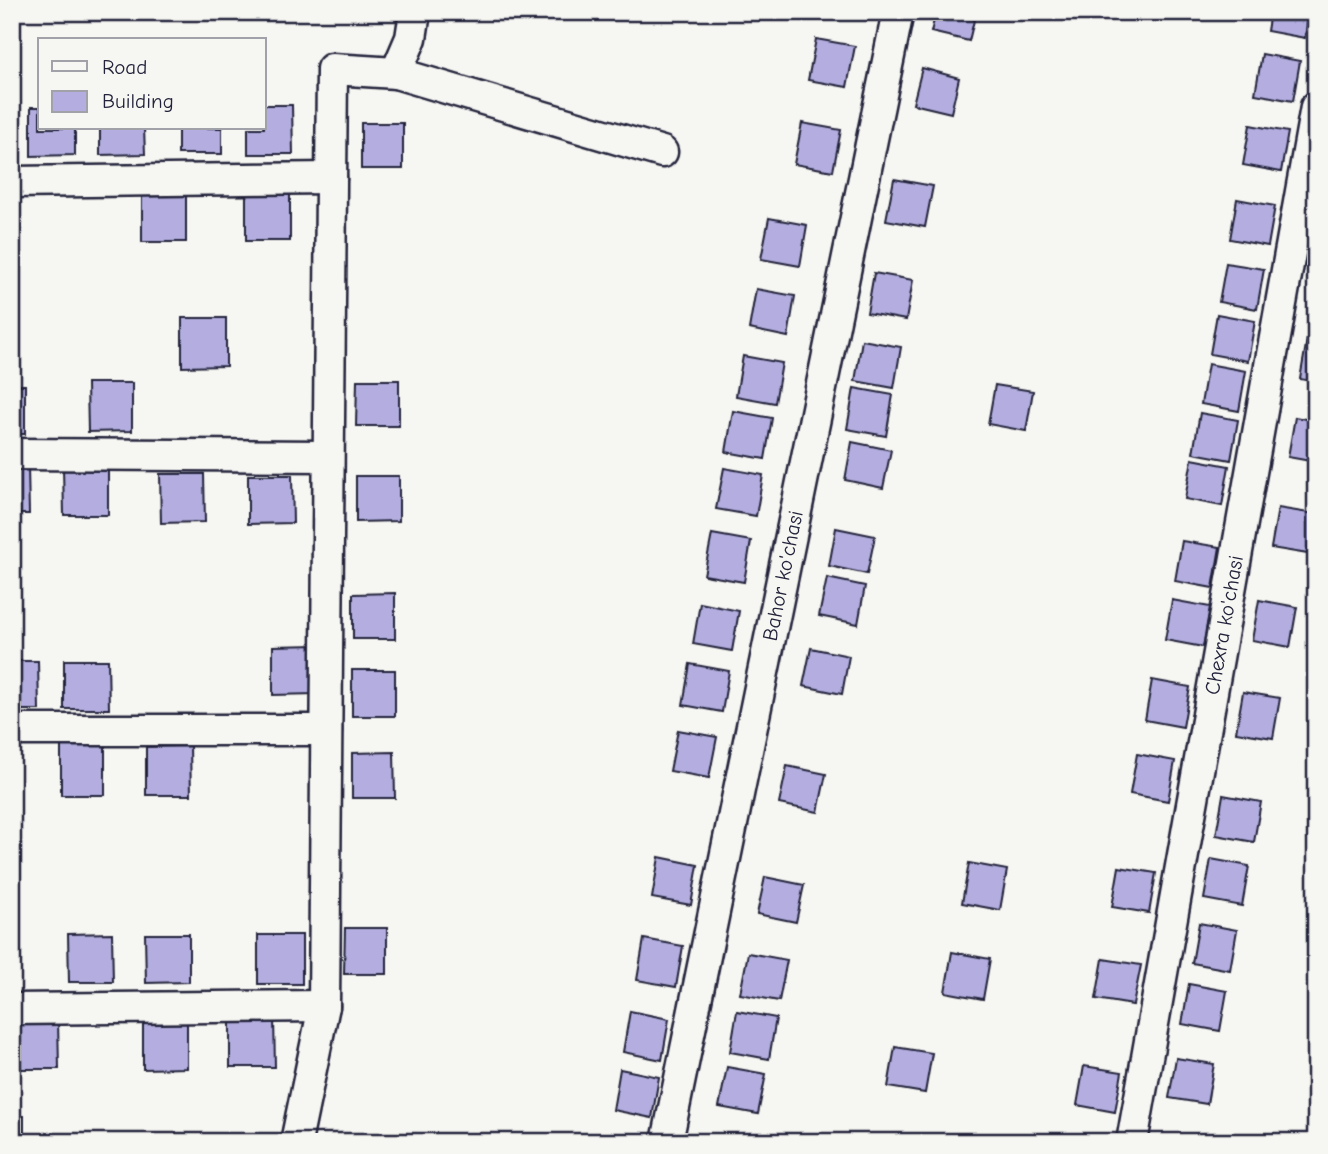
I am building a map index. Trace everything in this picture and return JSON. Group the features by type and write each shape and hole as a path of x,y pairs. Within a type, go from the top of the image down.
{"street":[{"path":"396,73 411,38 415,12"},
{"name":"Bahor ko'chasi","path":"667,1142 898,12"},
{"path":"296,1142 324,1006 332,69 396,73 662,152"},
{"name":"Chexra ko'chasi","path":"1132,1142 1316,107"},
{"path":"12,182 331,178"},
{"path":"12,454 328,456"},
{"path":"12,730 326,730"},
{"path":"12,1009 324,1006"}],"building":[{"path":"936,12 976,12 969,41 931,32"},
{"path":"1270,12 1309,12 1305,38 1267,31"},
{"path":"816,39 855,46 847,87 808,80"},
{"path":"1262,54 1300,61 1293,101 1255,94"},
{"path":"922,68 959,78 951,113 913,104"},
{"path":"266,105 292,105 293,154 248,154 248,130 266,130"},
{"path":"31,107 38,107 38,130 75,130 75,155 31,156"},
{"path":"361,123 403,123 403,169 361,169"},
{"path":"802,123 841,130 833,171 794,164"},
{"path":"1250,125 1288,132 1281,172 1243,165"},
{"path":"100,130 144,130 145,154 100,155"},
{"path":"178,130 222,130 222,154 178,154"},
{"path":"894,179 933,186 925,227 886,220"},
{"path":"12,190 20,190 20,239 12,239"},
{"path":"246,192 290,192 290,241 246,241"},
{"path":"186,193 186,242 142,242 142,194"},
{"path":"1237,199 1275,206 1268,246 1230,239"},
{"path":"769,218 807,225 800,266 761,259"},
{"path":"1226,263 1264,269 1257,309 1219,302"},
{"path":"874,273 913,280 906,320 867,313"},
{"path":"756,289 795,296 788,337 749,329"},
{"path":"1217,314 1255,321 1248,361 1210,354"},
{"path":"182,318 226,318 226,366 182,367"},
{"path":"1307,339 1316,341 1316,382 1300,379"},
{"path":"862,340 901,347 894,388 855,381"},
{"path":"743,356 782,363 775,403 736,396"},
{"path":"1208,364 1246,371 1239,411 1201,404"},
{"path":"357,380 399,380 399,426 356,426"},
{"path":"87,383 132,383 132,431 88,432"},
{"path":"12,385 25,385 25,434 12,434"},
{"path":"995,385 1033,391 1026,431 988,424"},
{"path":"854,388 893,395 886,436 847,429"},
{"path":"733,411 772,418 765,459 726,452"},
{"path":"1200,413 1238,420 1231,460 1193,453"},
{"path":"1295,417 1316,421 1316,462 1288,457"},
{"path":"852,442 891,450 883,488 845,480"},
{"path":"1192,459 1229,466 1222,506 1185,499"},
{"path":"12,466 28,466 29,514 12,514"},
{"path":"63,466 108,466 108,515 64,515"},
{"path":"724,468 763,475 756,516 716,509"},
{"path":"160,474 204,474 205,522 161,523"},
{"path":"248,475 292,475 293,523 248,524"},
{"path":"356,476 399,476 399,521 356,522"},
{"path":"1278,508 1315,514 1308,554 1271,548"},
{"path":"836,528 875,536 867,574 829,566"},
{"path":"712,534 751,541 744,582 704,575"},
{"path":"1182,541 1220,547 1213,588 1175,581"},
{"path":"827,578 865,586 858,624 819,616"},
{"path":"395,593 395,639 353,639 353,594"},
{"path":"1172,600 1210,607 1203,647 1165,640"},
{"path":"1259,600 1297,607 1290,647 1252,640"},
{"path":"700,603 739,611 732,651 693,644"},
{"path":"317,645 317,694 273,695 273,646"},
{"path":"811,648 849,656 842,694 803,686"},
{"path":"64,660 108,660 109,709 64,709"},
{"path":"12,661 38,661 39,710 12,710"},
{"path":"690,664 729,671 722,712 683,705"},
{"path":"352,670 395,670 395,716 352,716"},
{"path":"1152,680 1190,687 1183,727 1145,720"},
{"path":"1243,692 1280,698 1273,738 1236,732"},
{"path":"678,730 717,737 709,778 670,771"},
{"path":"61,746 105,746 105,795 61,795"},
{"path":"190,746 191,795 146,795 146,747"},
{"path":"394,752 395,798 352,798 352,753"},
{"path":"1137,754 1175,761 1168,801 1130,794"},
{"path":"787,766 826,774 818,812 779,804"},
{"path":"1223,795 1261,802 1254,842 1216,835"},
{"path":"659,857 698,865 691,905 652,898"},
{"path":"1211,859 1249,866 1242,906 1204,899"},
{"path":"969,863 1007,870 1000,910 962,903"},
{"path":"1119,867 1156,873 1149,913 1112,907"},
{"path":"765,877 804,885 796,922 757,914"},
{"path":"1199,923 1237,930 1230,970 1192,963"},
{"path":"345,928 387,928 387,974 344,974"},
{"path":"112,933 113,982 69,982 68,934"},
{"path":"145,934 189,934 189,982 146,983"},
{"path":"258,935 302,935 302,984 258,984"},
{"path":"644,939 683,946 676,987 637,980"},
{"path":"952,952 990,959 983,999 945,992"},
{"path":"748,953 787,960 779,1001 740,994"},
{"path":"1103,959 1141,965 1133,1005 1096,999"},
{"path":"1189,984 1227,991 1220,1031 1182,1024"},
{"path":"630,1011 669,1019 662,1060 623,1052"},
{"path":"737,1011 776,1018 769,1059 730,1052"},
{"path":"230,1018 274,1018 275,1067 230,1067"},
{"path":"58,1020 59,1069 14,1069 14,1021"},
{"path":"143,1020 187,1020 187,1068 143,1069"},
{"path":"895,1047 932,1053 925,1093 888,1087"},
{"path":"1176,1058 1214,1064 1207,1104 1169,1098"},
{"path":"1084,1066 1122,1072 1115,1112 1077,1105"},
{"path":"727,1067 766,1074 758,1114 719,1107"},
{"path":"620,1069 659,1077 652,1118 613,1110"},
{"path":"12,1116 24,1116 24,1142 12,1142"},
{"path":"713,1137 738,1142 712,1142"}]}
